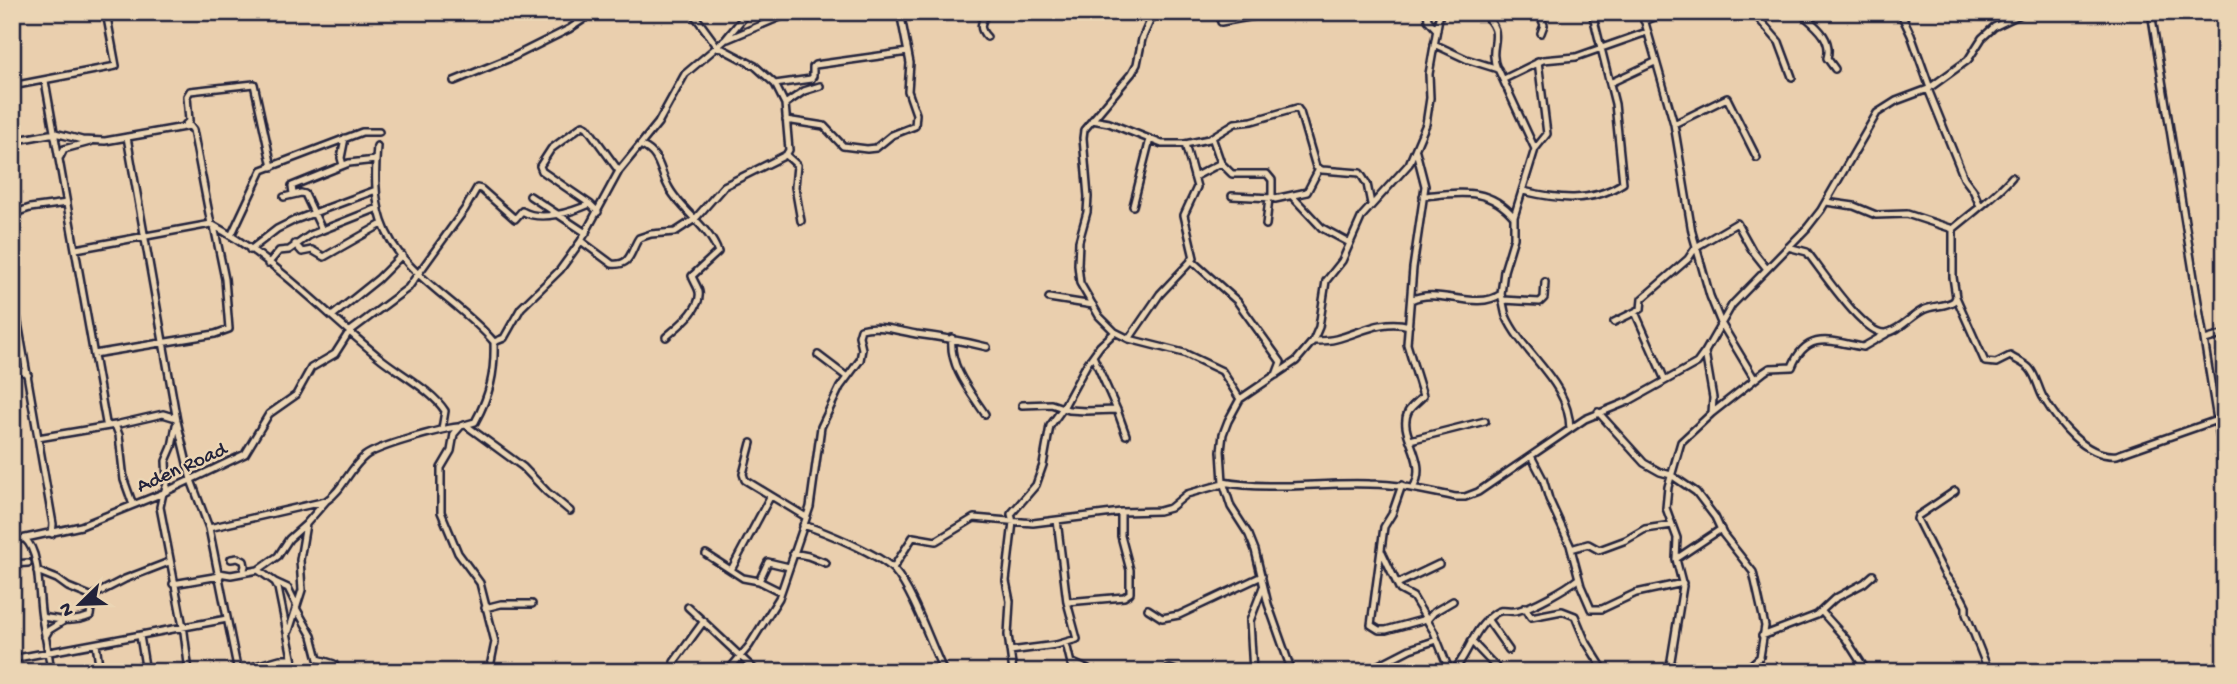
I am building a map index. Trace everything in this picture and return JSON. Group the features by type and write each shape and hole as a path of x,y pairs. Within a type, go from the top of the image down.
{"street":[{"path":"12,86 116,66 106,12"},
{"path":"454,81 513,57 569,29 584,19 588,12"},
{"path":"581,241 612,264 620,265 630,258 639,238 651,233 675,232 695,219 724,186 786,155 789,150 785,104 775,84 755,66 717,47 692,12"},
{"path":"494,342 503,338 521,308 560,270 581,241 620,171 659,123 685,74 725,40 748,12"},
{"path":"725,40 792,12"},
{"path":"786,120 824,126 843,146 867,149 876,148 892,135 914,128 916,118 908,91 911,74 900,12"},
{"path":"987,12 980,27 987,37"},
{"path":"1154,12 1142,39 1137,64 1132,73 1106,106 1087,124 1083,138 1088,197 1077,251 1080,284 1099,316 1115,332 1129,339 1184,353 1223,371 1240,399"},
{"path":"1221,22 1277,12"},
{"path":"1427,12 1428,20 1437,30"},
{"path":"1292,672 1255,550 1231,506 1223,483 1223,435 1240,399 1296,361 1313,341 1319,327 1326,281 1342,261 1356,227 1371,204 1400,177 1416,150 1426,124 1430,99 1429,74 1440,12"},
{"path":"1481,12 1496,28 1493,52 1497,69 1535,149"},
{"path":"1539,12 1544,25 1541,33"},
{"path":"1522,191 1552,198 1583,199 1623,183 1615,104 1592,12"},
{"path":"1642,12 1674,124 1696,247 1710,296 1721,323 1754,378"},
{"path":"1644,21 1667,12"},
{"path":"1753,12 1779,42 1792,76"},
{"path":"1800,12 1824,36 1829,47 1828,61 1835,69"},
{"path":"1900,12 1964,178 1980,206"},
{"path":"893,568 913,537 936,541 979,517 1013,522 1164,509 1187,494 1223,483 1249,486 1402,485 1456,496 1472,495 1598,412 1629,401 1689,368 1705,352 1731,305 1807,228 1826,202 1877,113 1896,101 1929,89 1968,60 1982,38 1994,27 2025,12"},
{"path":"2151,12 2225,469"},
{"path":"1504,79 1547,58 1576,57 1647,32"},
{"path":"1434,44 1466,59 1497,69"},
{"path":"775,84 811,79 815,65 908,52"},
{"path":"1538,61 1547,134 1535,149 1514,217 1514,238 1504,271 1502,297 1508,319 1560,393 1567,407 1570,429"},
{"path":"1610,83 1655,62"},
{"path":"45,81 106,423 112,425 119,435 124,480 133,505"},
{"path":"184,125 189,121 187,96 190,91 254,85 272,167"},
{"path":"785,104 804,91 820,86"},
{"path":"1674,124 1727,98 1757,158"},
{"path":"1092,120 1109,123 1162,144 1185,144 1212,137 1236,123 1297,108 1314,162 1319,169 1360,173 1367,184 1371,204"},
{"path":"598,212 542,171 540,166 551,149 583,125 620,171"},
{"path":"60,157 68,148 96,141 190,126 225,279 230,328 215,334 94,354"},
{"path":"231,236 262,170 362,132 379,132"},
{"path":"12,141 55,133 96,141"},
{"path":"127,137 177,419 191,480 209,528 238,671 280,659 292,659"},
{"path":"1212,137 1222,163 1232,174 1267,174 1272,180 1266,225"},
{"path":"343,165 341,158 345,138"},
{"path":"1133,206 1150,139"},
{"path":"1129,339 1160,294 1195,254 1184,215 1196,190 1185,144"},
{"path":"173,584 258,570 278,556 289,539 338,491 359,462 372,452 442,429 475,422 491,388 494,342 402,255 382,223 376,190 377,146"},
{"path":"642,146 657,157 671,192 695,219 718,252 692,276 699,290 696,305 666,337"},
{"path":"1413,488 1419,474 1418,461 1410,440 1406,417 1423,396 1407,351 1413,268 1424,186 1416,150"},
{"path":"786,155 797,165 795,187 800,221"},
{"path":"293,194 292,186 343,165 355,161 376,160"},
{"path":"1195,177 1222,163"},
{"path":"1232,197 1271,198 1307,192 1319,169"},
{"path":"2012,177 1996,195 1953,229 1953,277 1956,297 1985,362 1996,363 2010,356 2027,366 2043,396 2070,434 2099,454 2107,456 2117,455 2217,420"},
{"name":"Aden Road","path":"12,541 81,526 164,493 249,450 269,414 296,395 311,368 335,354 349,332 401,296 478,188 515,219 522,211 531,216 561,214"},
{"path":"250,250 284,225 376,190"},
{"path":"284,197 305,194 322,230"},
{"path":"1423,196 1480,194 1502,205 1514,217"},
{"path":"530,196 586,233"},
{"path":"1292,196 1322,228 1350,243"},
{"path":"1826,202 1854,206 1876,215 1907,214 1953,229"},
{"path":"12,214 30,208 67,203"},
{"path":"561,214 590,204"},
{"path":"268,264 279,251 289,250 322,230 378,208"},
{"path":"295,244 302,252 312,250 324,257 382,223"},
{"path":"1614,322 1641,309 1642,299 1688,259 1696,247 1739,223 1752,250 1766,269"},
{"path":"76,249 213,225 268,264 442,407 445,415 442,429"},
{"path":"1788,247 1807,252 1856,315 1877,332 1887,333"},
{"path":"332,316 378,279 402,255"},
{"path":"1191,260 1237,301 1281,362"},
{"path":"1411,300 1423,296 1476,300 1502,297 1540,302 1544,298 1545,282"},
{"path":"12,288 53,524 51,534"},
{"path":"1667,672 1682,583 1676,559 1677,538 1666,508 1671,475 1681,442 1754,378 1770,369 1792,367 1804,347 1812,342 1834,340 1863,347 1924,309 1952,304 1956,297"},
{"path":"1049,298 1093,305"},
{"path":"1635,312 1665,380"},
{"path":"1313,341 1333,340 1386,324 1409,326"},
{"path":"727,672 770,615 781,592 806,517 817,466 821,427 862,354 859,336 863,328 882,328 952,338 987,348"},
{"path":"1013,672 1008,635 1010,601 1006,580 1012,512 1025,500 1035,485 1043,465 1047,434 1078,377 1100,346 1115,332"},
{"path":"2205,340 2225,334"},
{"path":"952,338 951,350 956,369 985,414"},
{"path":"1705,352 1713,398 1712,413"},
{"path":"818,355 847,377"},
{"path":"1093,356 1126,435"},
{"path":"1276,375 1281,362 1289,358 1296,361"},
{"path":"12,370 20,370 27,375"},
{"path":"1022,405 1051,404 1086,411 1117,410"},
{"path":"1598,412 1644,463 1671,475 1696,492 1754,574 1759,609 1765,626 1758,660 1742,672"},
{"path":"38,438 163,414 177,419"},
{"path":"160,507 167,488 166,461 172,447 177,419"},
{"path":"1410,440 1485,421"},
{"path":"464,426 523,467 570,511"},
{"path":"464,426 454,434 451,451 440,468 441,512 458,553 480,583 495,642 489,672"},
{"path":"751,443 743,478 806,517"},
{"path":"1531,456 1571,549 1588,605 1594,610 1636,593 1682,583"},
{"path":"1402,485 1392,514 1384,527 1371,627 1386,630 1427,620 1453,600"},
{"path":"1955,491 1917,519 1945,575 1966,606 1966,614 1989,672"},
{"path":"154,496 160,507 189,672"},
{"path":"731,569 770,497"},
{"path":"209,528 326,501"},
{"path":"1067,602 1124,597 1130,593 1130,570 1121,536 1122,512"},
{"path":"206,520 217,526"},
{"path":"1010,651 1077,639 1067,602 1057,520"},
{"path":"287,636 302,590 300,560 306,524"},
{"path":"803,524 842,540 893,568 908,591 944,672"},
{"path":"1571,549 1588,544 1599,550 1651,528 1672,525"},
{"path":"1676,559 1721,529"},
{"path":"25,539 32,547 37,571 41,617 51,672"},
{"path":"1382,552 1400,590 1413,597 1427,620 1452,672 1465,657 1478,628 1487,619 1501,610 1513,612 1553,595 1579,578"},
{"path":"793,553 826,563"},
{"path":"706,554 743,578 759,581 781,592"},
{"path":"231,559 244,561 243,572"},
{"path":"41,617 62,622 90,616 96,594 169,562"},
{"path":"759,581 768,562 789,567"},
{"path":"12,564 28,563"},
{"path":"1397,584 1439,564"},
{"path":"258,570 288,588 302,622 311,633 318,659 334,664 338,672"},
{"path":"37,571 94,598"},
{"path":"1762,636 1813,616 1834,599 1873,575"},
{"path":"1148,609 1163,618 1180,615 1262,576"},
{"path":"275,582 285,615 295,672"},
{"path":"1253,672 1250,621 1264,584"},
{"path":"485,608 501,604 532,604"},
{"path":"688,607 757,672"},
{"path":"1525,607 1531,617 1562,611 1575,616 1585,640 1605,672"},
{"path":"1821,611 1846,639 1867,672"},
{"path":"12,659 227,619"},
{"path":"1487,619 1509,650"},
{"path":"674,662 704,621"},
{"path":"45,637 62,622"},
{"path":"139,636 146,672"},
{"path":"1365,672 1403,652 1437,640"},
{"path":"1471,641 1496,667"},
{"path":"1066,643 1073,672"},
{"path":"96,644 100,672"},
{"path":"1070,662 1093,672"},
{"path":"1158,672 1170,669 1180,672"}]}
